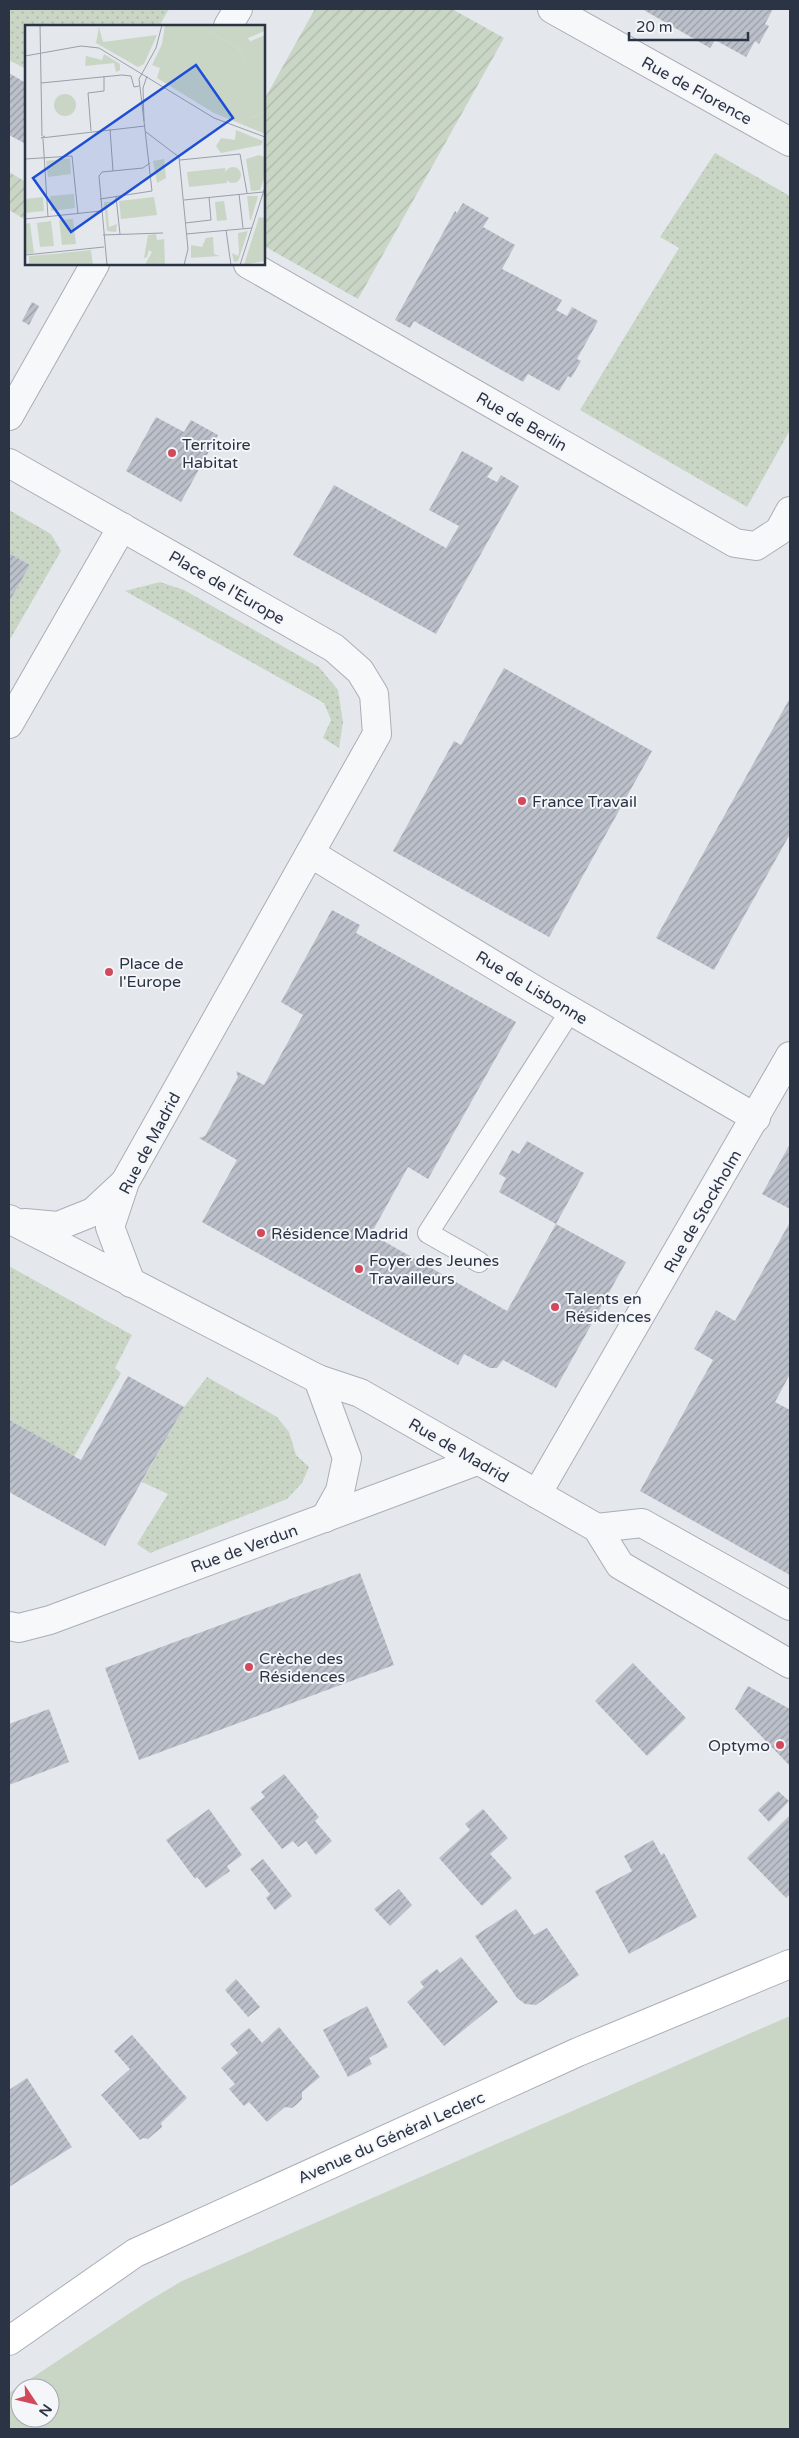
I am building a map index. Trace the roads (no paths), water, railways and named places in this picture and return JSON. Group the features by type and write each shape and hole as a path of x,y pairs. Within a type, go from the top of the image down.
{"street":[{"path":"229,25 238,9"},
{"name":"Rue de Florence","path":"552,9 790,142"},
{"path":"9,416 94,265"},
{"name":"Rue de Berlin","path":"250,265 735,543 756,546 778,531 790,511"},
{"name":"Place de l'Europe","path":"9,463 334,648 360,671 374,694 377,734 310,853"},
{"path":"9,724 16,695 67,620 122,527"},
{"name":"Rue de Lisbonne","path":"310,853 571,1010 756,1118"},
{"name":"Rue de Madrid","path":"310,853 125,1182 110,1227 131,1283 318,1378 360,1393 597,1528 620,1565 790,1664"},
{"name":"Rue de Stockholm","path":"537,1494 756,1118 790,1056"},
{"path":"12,1221 58,1226 93,1212 125,1182"},
{"path":"12,1221 131,1283"},
{"path":"318,1378 347,1458 340,1491 325,1518"},
{"name":"Rue de Verdun","path":"9,1626 19,1628 50,1620 477,1461"},
{"path":"597,1528 642,1523 790,1606"},
{"name":"Avenue du Général Leclerc","path":"9,2341 135,2253 578,2052 790,1964"}],"lane":[{"path":"479,1262 428,1233 571,1010"}],"place":[{"name":"Territoire Habitat","path":"172,453"},
{"name":"France Travail","path":"522,801"},
{"name":"Place de l'Europe","path":"109,972"},
{"name":"Résidence Madrid","path":"261,1233"},
{"name":"Foyer des Jeunes Travailleurs","path":"359,1269"},
{"name":"Talents en Résidences","path":"555,1307"},
{"name":"Crèche des Résidences","path":"249,1667"},
{"name":"Optymo","path":"780,1745"}]}
